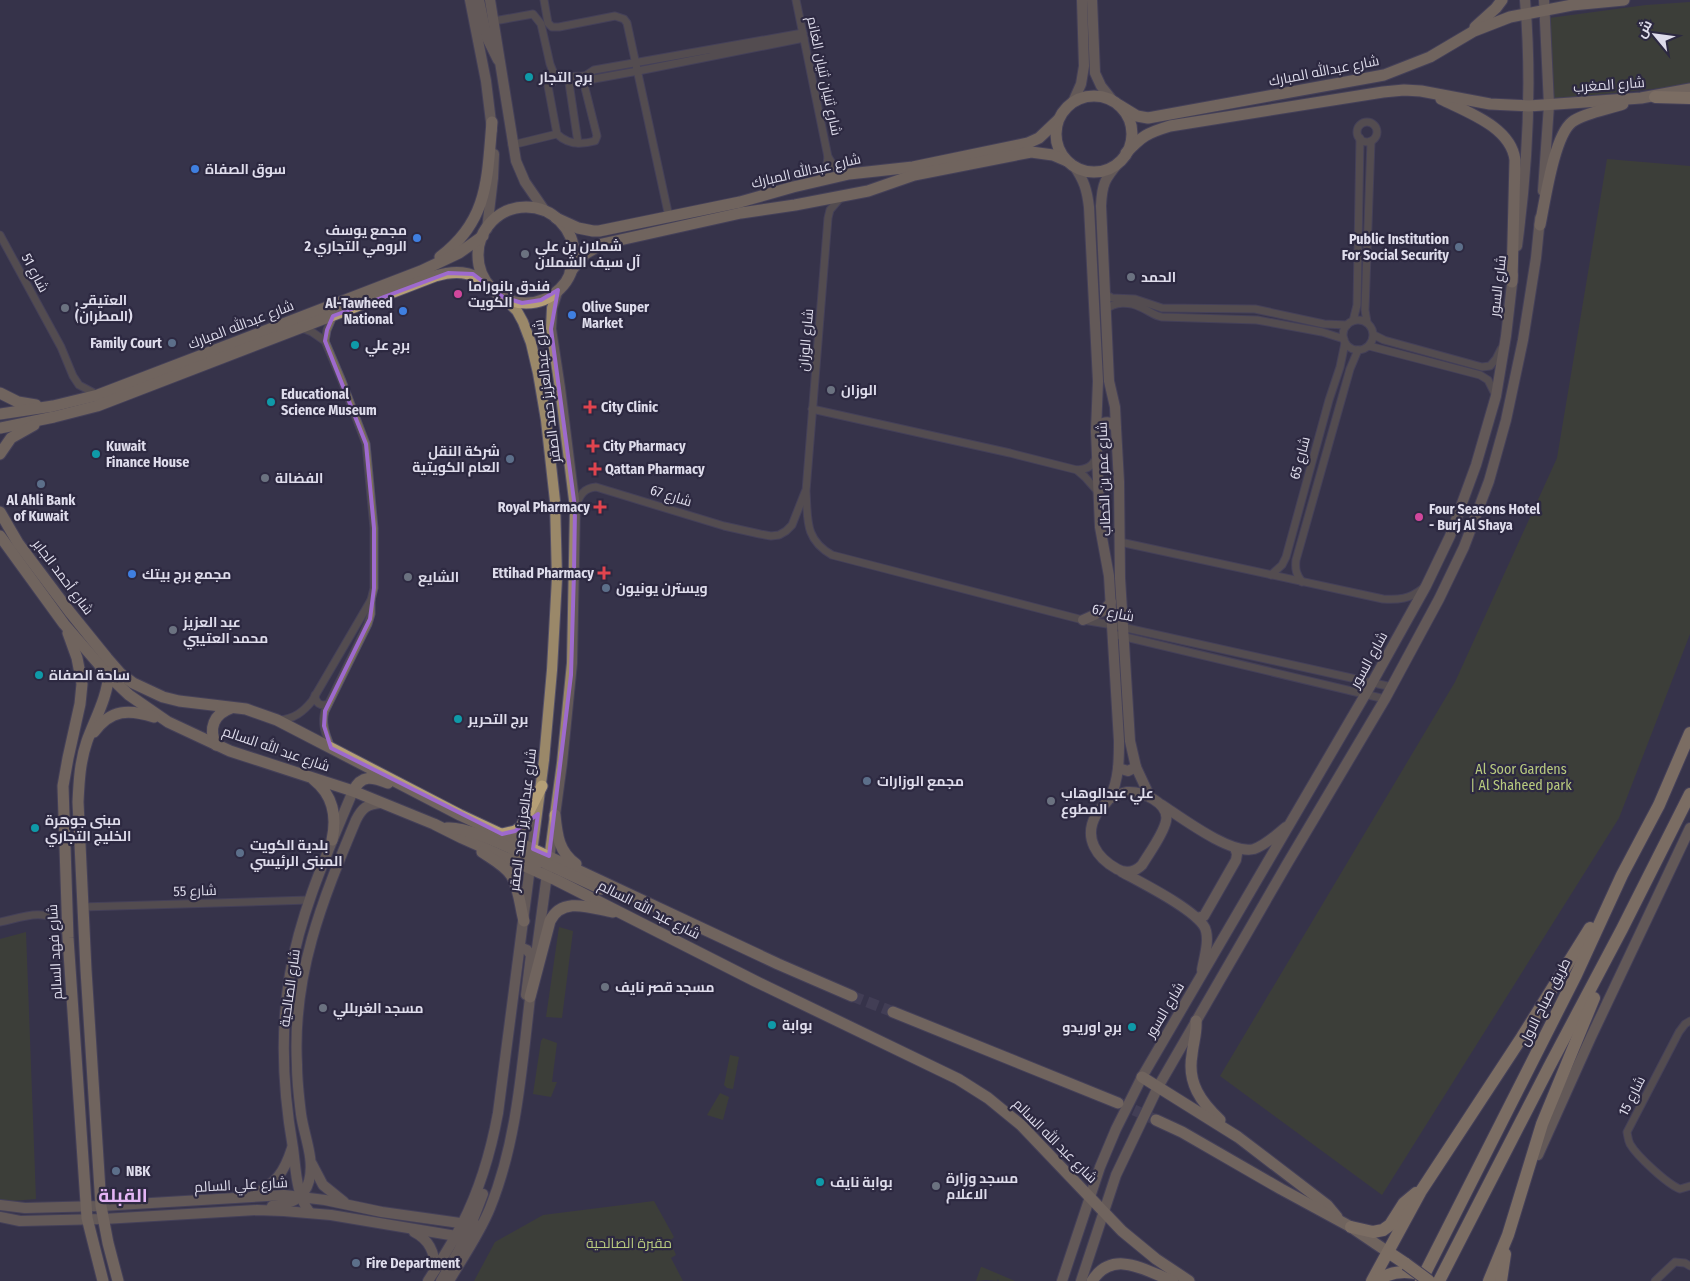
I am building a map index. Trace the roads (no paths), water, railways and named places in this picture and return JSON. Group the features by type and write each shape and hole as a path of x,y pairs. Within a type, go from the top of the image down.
{"highway":[{"path":"1655,97 1690,98"},
{"name":"طريق صباح الاول","path":"1423,1279 1576,975 1622,875 1659,805 1690,733"},
{"path":"1439,1281 1690,794"},
{"path":"1372,1281 1421,1191 1527,1030 1622,875"},
{"path":"1489,1281 1508,1235 1542,1124 1622,929"},
{"path":"1345,1223 1372,1232 1383,1230 1390,1225 1404,1203 1421,1191"},
{"path":"1501,1281 1508,1235"},
{"path":"1388,1252 1423,1279"},
{"path":"1377,1281 1405,1267"}],"main road":[{"path":"470,0 486,81 492,122 494,155 493,178 485,232 480,243 478,257 481,269 487,283 494,291 515,302 535,302 546,298 558,290 570,272 574,259 571,239 566,229 556,218 545,211 532,208 513,209 501,215 485,232"},
{"path":"479,0 487,38 500,62"},
{"path":"490,0 516,161 525,182 545,211"},
{"path":"1073,102 1081,84 1084,66 1082,0"},
{"path":"1092,0 1095,73 1100,86 1116,103 1127,115 1131,128 1131,141 1122,158 1109,169 1097,172 1085,171 1070,164 1060,152 1056,142 1058,120 1065,109 1073,102 1094,96 1100,96 1116,103"},
{"path":"1460,39 1482,21 1502,0"},
{"name":"شارع السور","path":"1062,1281 1100,1167 1116,1129 1142,1077 1366,694 1426,586 1450,536 1476,465 1496,396 1506,336 1526,172 1529,106 1525,0"},
{"path":"1526,13 1545,4 1624,0"},
{"path":"1081,1281 1123,1160 1158,1087 1392,687 1439,599 1464,547 1489,481 1506,420 1523,340 1540,224 1549,105 1545,4"},
{"name":"شارع عبدالله المبارك","path":"1116,103 1137,116 1148,118 1384,75 1430,57 1492,23 1526,13"},
{"name":"شارع المغرب","path":"1529,106 1655,97 1690,89"},
{"name":"شارع عبدالله المبارك","path":"1122,158 1140,138 1150,132 1170,126 1384,92 1404,90 1490,104 1529,106"},
{"path":"1429,93 1488,123 1504,135 1511,145 1515,160 1512,282"},
{"path":"1540,224 1558,148 1568,126 1582,118 1641,98"},
{"name":"شارع عبدالله المبارك","path":"556,218 578,228 592,231 669,217 740,202 849,174 913,167 1028,143 1039,138 1058,120"},
{"path":"421,271 454,246 475,219 486,181 492,122"},
{"name":"شارع عبدالله المبارك","path":"570,272 585,254 602,244 741,213 784,207 874,189 914,175 1031,152 1053,156 1070,164"},
{"name":"شارع عمر بن الخطاب","path":"1109,799 1118,768 1120,542 1115,407 1109,380 1101,206 1102,187 1107,177 1122,158"},
{"name":"شارع عمر بن الخطاب","path":"1070,164 1083,178 1087,188 1089,207 1098,381 1096,431 1100,527 1109,576 1111,602 1118,631 1130,741 1136,767 1154,800"},
{"path":"870,171 875,174 878,180 874,189"},
{"path":"781,190 778,194 778,199 784,207"},
{"name":"شارع عبدالله المبارك","path":"0,428 98,395 421,271 459,253 485,232"},
{"name":"شارع عبدالله المبارك","path":"0,414 52,412 97,406 435,276 448,273 469,273 478,276 487,283"},
{"name":"شارع عبدالعزيز حمد الصقر","path":"470,1224 492,1202 508,1152 562,763 571,675 575,508 551,329 552,308 558,290"},
{"name":"شارع عبدالعزيز حمد الصقر","path":"449,1281 487,1184 494,1159 492,1145 498,1113 542,786 557,597 555,501 546,420 530,343 523,322 517,311 503,297"},
{"path":"0,393 8,398 52,412"},
{"path":"0,454 16,435 52,412"},
{"path":"1096,431 1097,427 1105,422 1113,424 1116,428"},
{"name":"شارع أحمد الجابر","path":"0,512 18,543 106,658"},
{"path":"1100,527 1110,533 1115,531 1119,524"},
{"name":"شارع أحمد الجابر","path":"0,536 64,624"},
{"path":"1082,620 1103,611 1111,602"},
{"name":"شارع عبد الله السالم","path":"64,624 109,676 129,695 168,722 216,745 263,763 353,791 444,828 462,838 532,858 608,884 778,964 852,996"},
{"name":"شارع فهد السالم","path":"64,624 80,668 82,684 80,704 63,786 68,938 86,1218 103,1281"},
{"path":"106,658 109,676 99,711 87,742 78,786 82,908 101,1206 118,1281"},
{"name":"شارع عبد الله السالم","path":"106,658 121,674 157,694 179,701 246,709 276,720 460,815 502,834 532,858 548,865 628,915 755,981 958,1079 988,1098 1021,1125 1122,1230 1156,1259 1188,1281"},
{"path":"80,704 86,699 92,699 97,702 99,711"},
{"path":"216,745 212,738 213,722 217,715 231,708"},
{"path":"87,742 98,726 116,714 134,712 168,722"},
{"path":"1118,768 1128,771 1136,767"},
{"path":"310,777 324,790 332,806 335,825 332,840"},
{"path":"353,791 361,780 370,778 404,790 460,815"},
{"path":"502,834 515,831 521,827 542,786"},
{"name":"شارع الصالحية","path":"310,1213 301,1197 288,1122 284,1055 286,1003 290,974 309,900 353,791"},
{"path":"1200,978 1207,942 1206,929 1197,918 1182,907 1106,863 1096,852 1092,841 1094,818 1109,799 1118,794 1129,792 1154,800 1213,837 1235,848 1253,849 1266,843 1290,824"},
{"path":"1122,872 1130,872 1142,865 1164,827 1165,811 1154,800"},
{"name":"شارع الصالحية","path":"301,1197 310,1179 311,1158 301,1113 296,1065 299,1004 306,956 322,903 356,820 362,810 370,804 381,803"},
{"path":"555,815 559,842 565,854 575,863 608,884"},
{"path":"444,828 457,828 471,832 532,858"},
{"path":"1519,1196 1594,1029 1690,828"},
{"path":"462,838 509,873 514,880 524,921"},
{"path":"1197,918 1204,916 1236,860 1235,848"},
{"path":"548,865 620,897 650,904"},
{"path":"306,956 316,908 314,903 309,900"},
{"path":"530,997 550,921 559,909 576,906 628,915"},
{"path":"520,947 527,950 531,955 524,1016 526,1033"},
{"path":"893,1012 1118,1103"},
{"path":"1196,1021 1197,1031 1190,1067 1194,1085 1207,1106 1238,1137"},
{"path":"1142,1077 1238,1137 1327,1205 1345,1223"},
{"path":"1156,1120 1182,1132 1281,1189 1345,1223 1388,1252"},
{"path":"251,1197 267,1188 276,1180 285,1166 292,1148"},
{"path":"311,1158 317,1175 324,1185 347,1204"},
{"name":"شارع علي السالم","path":"0,1205 25,1208 101,1206 284,1195 347,1204 382,1212 470,1224"},
{"path":"257,1210 266,1206 292,1202 301,1197"},
{"name":"شارع علي السالم","path":"0,1217 20,1221 103,1219 257,1210 310,1213 466,1238"},
{"path":"380,1224 382,1212"},
{"path":"440,1281 466,1238 467,1228 470,1224"},
{"path":"408,1229 427,1241 435,1260 435,1270"},
{"name":"شارع عبدالعزيز حمد الصقر","path":"428,1281 435,1270 466,1238"},
{"path":"1092,1281 1105,1268 1121,1264 1134,1265 1173,1281"}],"street":[{"path":"544,0 548,23 552,27 610,16 624,19 629,27 669,217"},
{"name":"شارع ثنيان ثنيان الغانم","path":"796,0 828,157"},
{"path":"494,21 533,14 541,24 550,64 556,79"},
{"path":"583,76 594,70 803,35"},
{"path":"583,76 597,138 595,141 578,144 563,140 557,134 548,86 556,79 568,76 583,76 594,79 803,35"},
{"path":"568,76 578,144"},
{"path":"1345,341 1344,332 1350,323 1357,305 1360,138 1358,127 1363,123 1369,122 1374,125 1377,131 1376,137 1371,141 1365,141 1360,138"},
{"path":"512,145 557,134"},
{"path":"1106,310 1112,304 1129,304 1139,306 1154,315 1162,317 1257,320 1322,332 1345,341 1351,348 1358,350 1369,346 1374,335 1372,328 1367,322 1365,310 1371,141"},
{"path":"828,157 835,168 849,174"},
{"path":"818,181 826,170 828,157"},
{"name":"شارع الوزان","path":"832,555 820,548 809,528 806,491 828,218 830,210 842,196"},
{"name":"شارع 51","path":"0,235 60,347 73,376 79,385 98,395"},
{"path":"1105,294 1112,298 1135,299 1162,308 1255,309 1336,326 1363,320 1367,322"},
{"path":"325,341 333,316"},
{"path":"276,720 285,719 307,708 371,600 374,588 374,528 366,444 325,341 302,328"},
{"path":"1374,335 1384,340 1482,366 1490,366 1496,359 1506,336"},
{"name":"شارع 65","path":"1271,575 1282,565 1286,557 1340,366 1345,341"},
{"path":"1369,346 1480,375 1488,380 1496,396"},
{"name":"شارع 65","path":"1302,582 1295,570 1296,560 1350,369 1358,350"},
{"path":"812,409 1010,453 1077,470 1092,466 1097,456"},
{"path":"1077,470 1085,476 1098,493"},
{"name":"شارع 67","path":"575,508 582,492 588,488 596,487 724,526 771,536"},
{"name":"شارع الوزان","path":"771,536 786,531 792,525 806,491"},
{"path":"1120,542 1393,600 1406,599 1426,586"},
{"name":"شارع 67","path":"832,555 1385,699"},
{"path":"331,748 325,732 323,718 328,704 368,624 372,614 371,600"},
{"name":"شارع 67","path":"1118,631 1392,687"},
{"path":"315,695 315,700 318,704 323,706 328,704"},
{"name":"شارع 55","path":"82,908 309,900"},
{"path":"0,922 32,915 50,917 59,922 68,938"},
{"name":"شارع 15","path":"1690,1021 1679,1032 1628,1132 1630,1145 1668,1183 1680,1189 1690,1186"},
{"path":"1656,1281 1675,1262 1685,1263 1690,1266"}],"tunnel":[{"path":"852,996 893,1012"},
{"path":"1119,1103 1156,1120"}],"place":[{"name":"برج التجار","path":"529,77"},
{"name":"سوق الصفاة","path":"195,169"},
{"name":"مجمع يوسف الرومي التجاري 2","path":"417,238"},
{"name":"Public Institution For Social Security","path":"1459,247"},
{"name":"شملان بن علي آل سيف الشملان","path":"525,254"},
{"name":"الحمد","path":"1131,277"},
{"name":"فندق بانوراما الكويت","path":"458,294"},
{"name":"العتيقي (المطران)","path":"65,308"},
{"name":"Al-Tawheed National","path":"403,311"},
{"name":"Olive Super Market","path":"572,315"},
{"name":"Family Court","path":"172,343"},
{"name":"برج علي","path":"355,345"},
{"name":"الوزان","path":"831,390"},
{"name":"Educational Science Museum","path":"271,402"},
{"name":"City Clinic","path":"590,407"},
{"name":"City Pharmacy","path":"593,446"},
{"name":"Kuwait Finance House","path":"96,454"},
{"name":"شركة النقل العام الكويتية","path":"510,459"},
{"name":"Qattan Pharmacy","path":"595,469"},
{"name":"الفضالة","path":"265,478"},
{"name":"Al Ahli Bank of Kuwait","path":"41,484"},
{"name":"Royal Pharmacy","path":"600,507"},
{"name":"Four Seasons Hotel - Burj Al Shaya","path":"1419,517"},
{"name":"Ettihad Pharmacy","path":"604,573"},
{"name":"مجمع برج بيتك","path":"132,574"},
{"name":"الشايع","path":"408,577"},
{"name":"ويسترن يونيون","path":"606,588"},
{"name":"عبد العزيز محمد العتيبي","path":"173,630"},
{"name":"ساحة الصفاة","path":"39,675"},
{"name":"برج التحرير","path":"458,719"},
{"name":"مجمع الوزارات","path":"867,781"},
{"name":"علي عبدالوهاب المطوع","path":"1051,801"},
{"name":"مبنى جوهرة الخليج التجاري","path":"35,828"},
{"name":"بلدية الكويت المبنى الرئيسي","path":"240,853"},
{"name":"مسجد قصر نايف","path":"605,987"},
{"name":"مسجد الغربللي","path":"323,1008"},
{"name":"بوابة","path":"772,1025"},
{"name":"برج اوريدو","path":"1132,1027"},
{"name":"NBK","path":"116,1171"},
{"name":"بوابة نايف","path":"820,1182"},
{"name":"مسجد وزارة الاعلام","path":"936,1186"},
{"name":"Fire Department","path":"356,1263"}],"district":[{"name":"القبلة","path":"123,1195"}],"park label":[{"name":"Al Soor Gardens | Al Shaheed park","path":"1521,778"},
{"name":"مقبرة الصالحية","path":"629,1243"}]}
